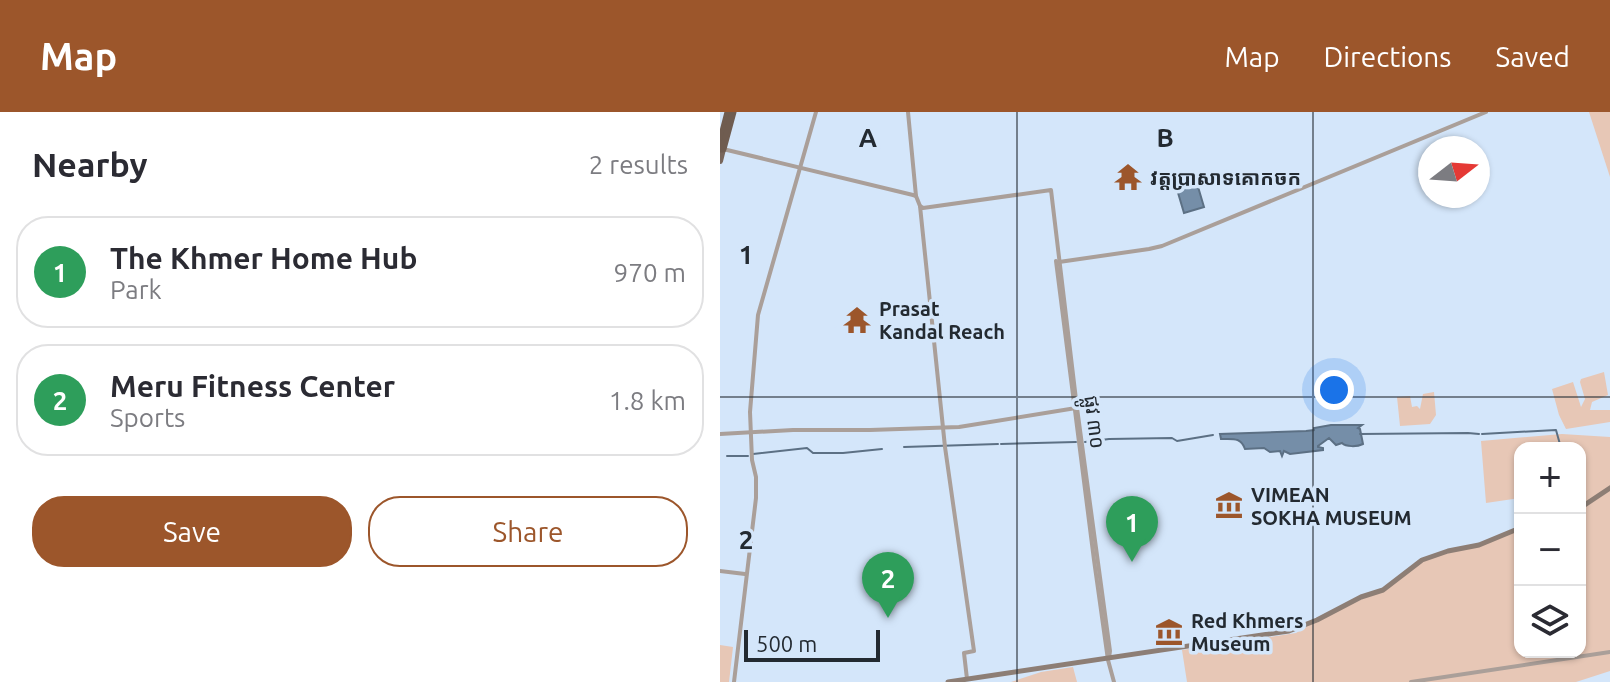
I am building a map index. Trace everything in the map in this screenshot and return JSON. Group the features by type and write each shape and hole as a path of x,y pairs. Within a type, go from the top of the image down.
{"highway":[{"path":"721,147 731,112"}],"main road":[{"path":"720,161 721,147"},
{"path":"1586,504 1610,488"},
{"path":"953,682 1294,630 1361,597 1383,590 1426,558 1479,545 1514,530"}],"street":[{"path":"734,682 756,498 750,412 758,315 816,112"},
{"path":"908,112 944,445 974,651 964,653 967,679"},
{"path":"1058,262 1162,246 1486,112"},
{"path":"721,147 916,196"},
{"name":"ផ្លូវ ៣០","path":"920,206 925,208 1050,190 1075,408 1114,682"},
{"path":"720,434 959,427 1075,408"},
{"path":"720,571 746,574"},
{"path":"1411,682 1610,652"}],"shaded area":[{"path":"1589,112 1610,112 1610,177"},
{"path":"1604,372 1608,395 1592,402 1590,410 1610,410 1610,422 1566,429 1552,389 1573,382 1581,407 1585,399 1581,379"},
{"path":"1434,392 1436,415 1430,424 1400,426 1397,397 1410,396 1412,407 1420,409 1423,394"},
{"path":"1562,434 1610,437 1610,671 1576,682 1187,682 1182,650 1296,633 1324,616 1378,592 1422,560 1479,545 1514,530 1514,658 1586,658 1586,442 1514,442 1514,499 1486,503 1481,441"},
{"path":"720,645 733,647 729,682 720,682"},
{"path":"1073,667 1077,682 1011,682 1041,672"}],"water":[{"path":"1196,180 1204,207 1184,213 1176,186"},
{"path":"1331,425 1362,425 1358,428 1363,444 1336,445 1329,438 1318,446 1323,450 1290,454 1284,451 1282,456 1280,451 1245,449 1239,441 1221,439 1220,434 1306,431"}],"waterway":[{"path":"1482,434 1556,430 1559,442"},
{"path":"1360,434 1479,434"},
{"path":"1085,442 1172,438 1177,441 1213,435"},
{"path":"1001,444 1076,442"},
{"path":"904,447 998,444"},
{"path":"753,454 807,448 813,453 882,449"},
{"path":"727,456 748,456"}],"place":[{"name":"វត្តប្រាសាទគោកចក","path":"1128,177"},
{"name":"Prasat Kandal Reach","path":"857,320"},
{"name":"VIMEAN SOKHA MUSEUM","path":"1229,505"},
{"name":"The Khmer Home Hub","path":"1132,562"},
{"name":"Meru Fitness Center","path":"888,618"},
{"name":"Red Khmers Museum","path":"1169,632"}]}
